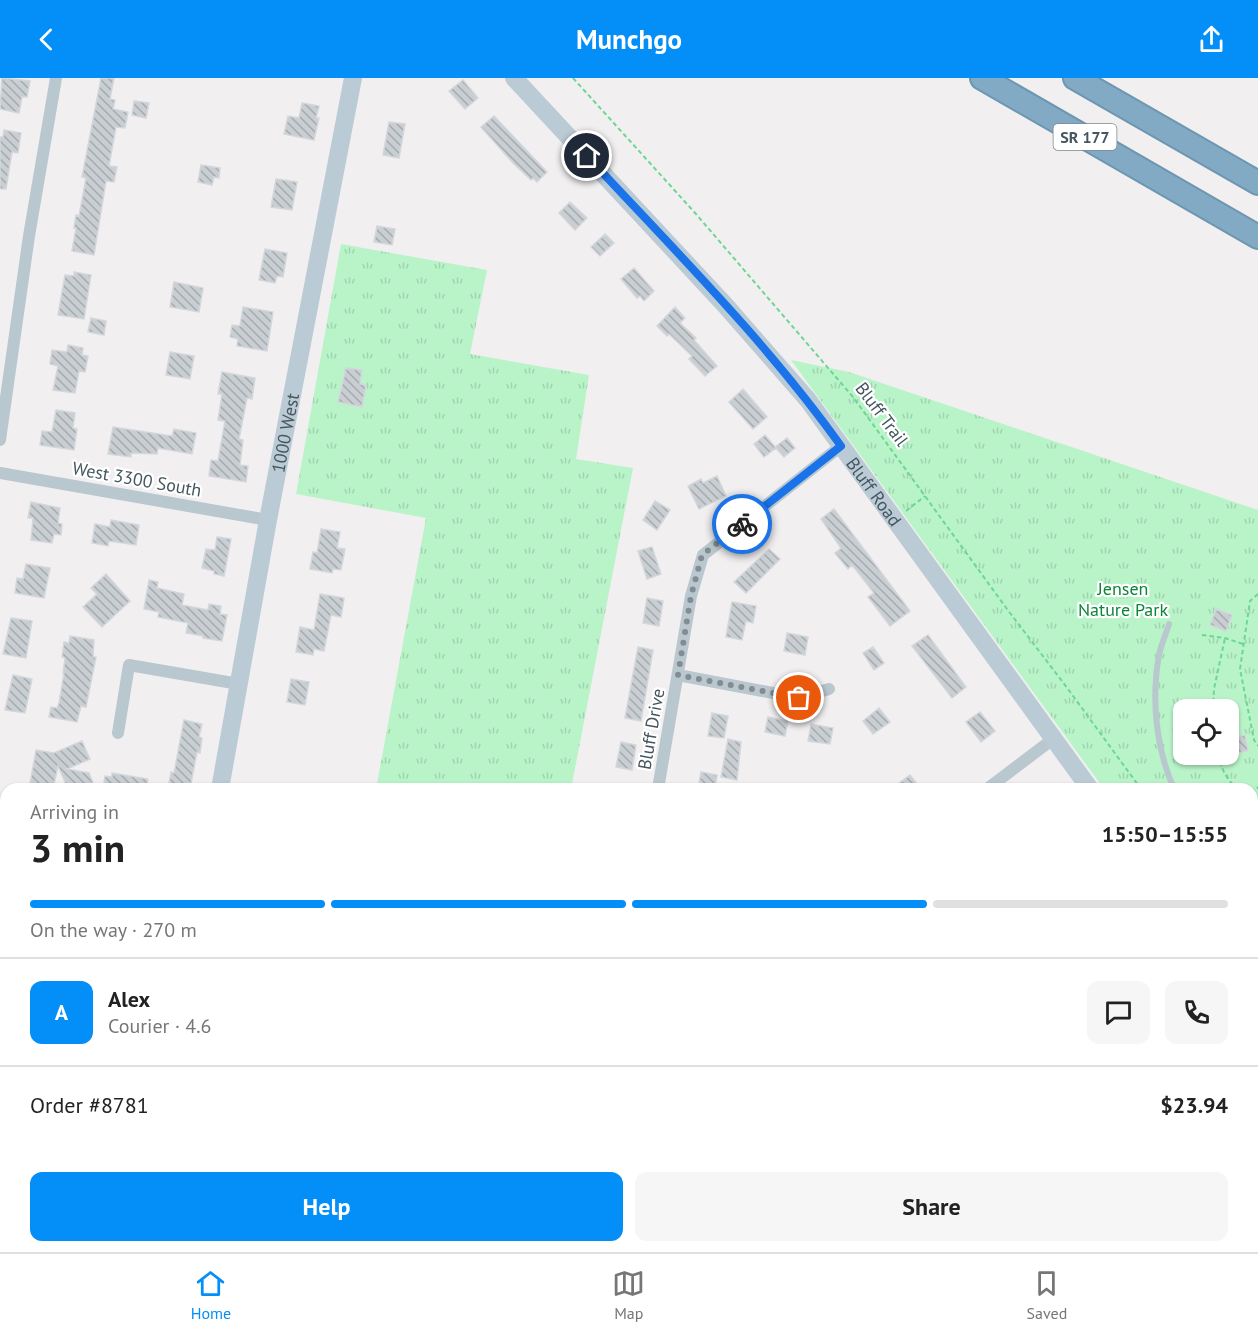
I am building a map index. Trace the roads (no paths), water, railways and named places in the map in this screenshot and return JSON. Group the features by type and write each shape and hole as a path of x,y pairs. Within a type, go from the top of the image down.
{"highway":[{"name":"SR 177","path":"982,78 1258,237"},
{"name":"SR 177","path":"1075,78 1258,183"}],"main road":[{"name":"1000 West","path":"221,783 268,520 353,78"},
{"name":"Bluff Road","path":"514,78 725,305 808,400 1086,783"}],"street":[{"path":"0,440 29,236 56,78"},
{"name":"Bluff Drive","path":"659,783 691,596 702,555 841,446"},
{"name":"West 3300 South","path":"0,472 268,520"},
{"path":"118,733 129,665 239,684"},
{"name":"Bluff Drive","path":"678,675 799,698 829,689"},
{"path":"995,783 1053,739"}],"lane":[{"path":"1169,624 1159,655 1155,702 1164,763 1172,783"}],"park label":[{"name":"Jensen Nature Park","path":"1123,598"}]}
